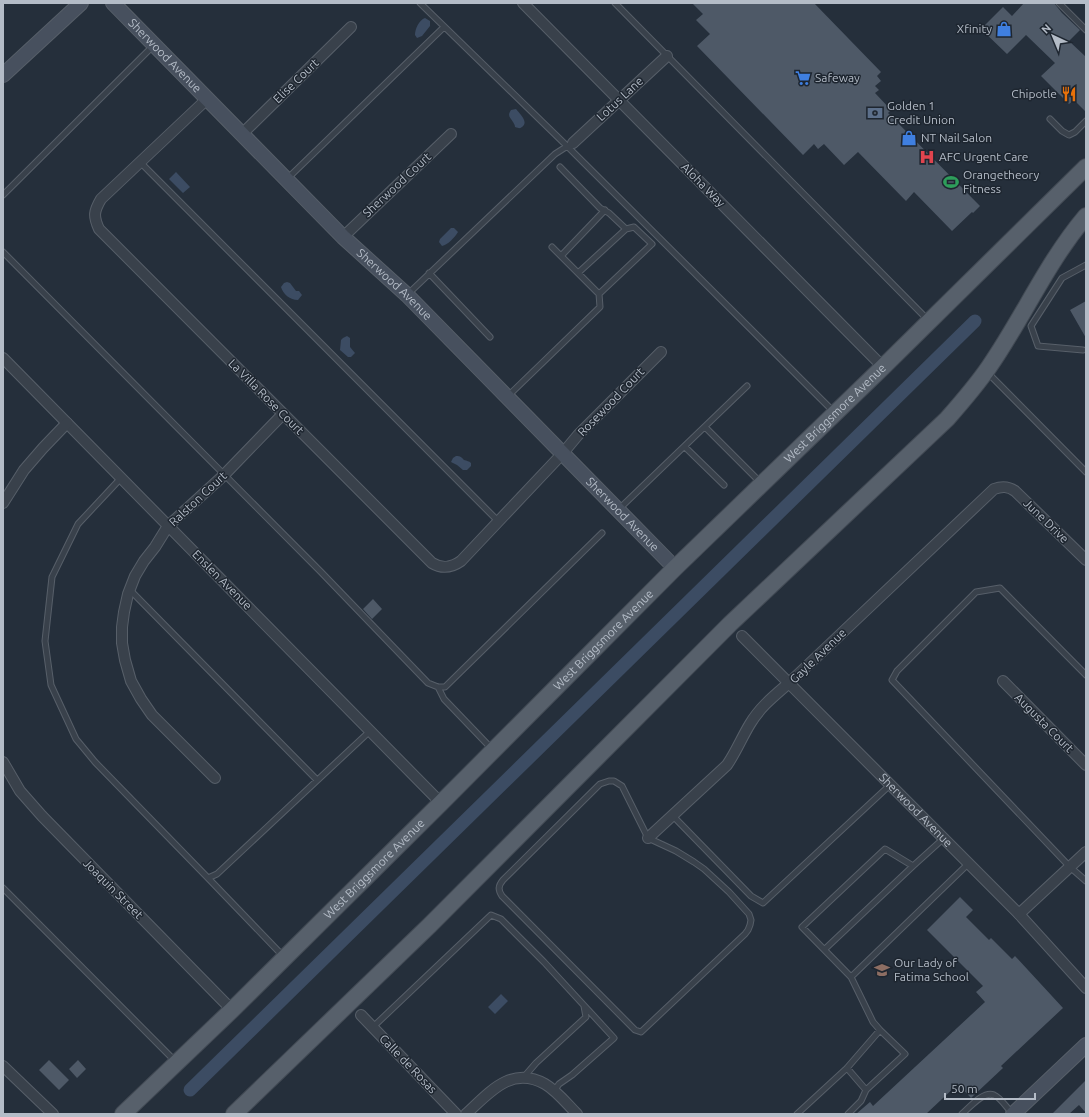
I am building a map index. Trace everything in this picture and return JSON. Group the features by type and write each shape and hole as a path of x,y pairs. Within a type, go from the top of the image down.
{"main road":[{"name":"West Briggsmore Avenue","path":"123,1114 232,1010 675,568 883,367 1086,167"},
{"path":"234,1114 436,920 730,624 947,419 970,394 986,371 1057,255 1077,226 1086,216"}],"street":[{"path":"3,75 81,3"},
{"name":"Sherwood Avenue","path":"113,3 343,237 407,294 675,568"},
{"name":"Aloha Way","path":"523,3 883,367"},
{"name":"Elise Court","path":"242,134 351,27"},
{"name":"Lotus Lane","path":"570,144 667,56"},
{"name":"La Villa Rose Court","path":"207,99 101,199 96,207 95,215 99,229 426,557 437,566 446,568 454,566 563,454"},
{"name":"Sherwood Court","path":"343,237 451,134"},
{"name":"Rosewood Court","path":"563,454 578,436 661,352"},
{"name":"Enslen Avenue","path":"3,358 441,803"},
{"name":"Ralston Court","path":"215,778 152,715 140,699 131,681 125,660 122,642 124,612 135,576 168,526 224,475 283,414"},
{"path":"3,502 24,470 42,448 67,423"},
{"name":"June Drive","path":"1002,486 1015,491 1086,560"},
{"name":"Gayle Avenue","path":"648,838 722,770 731,759 750,723 766,703 789,683 990,492 1002,486"},
{"name":"Sherwood Avenue","path":"742,636 1019,914 1086,988"},
{"name":"Augusta Court","path":"1003,681 1086,765"},
{"name":"Joaquin Street","path":"3,762 20,791 42,816 232,1010"},
{"path":"1019,914 1086,852"},
{"name":"Calle de Rosas","path":"361,1015 456,1114"},
{"path":"1013,1114 1086,1045"},
{"path":"4,1070 53,1114"},
{"path":"466,1114 499,1084 512,1079 523,1078 533,1079 546,1084 577,1114"}],"lane":[{"path":"420,3 570,144 835,412"},
{"path":"615,3 929,321"},
{"path":"1059,3 1086,30"},
{"path":"286,179 444,27"},
{"path":"3,196 154,46"},
{"path":"1050,119 1062,131 1069,135 1075,132 1086,121"},
{"path":"407,294 556,154 570,144"},
{"path":"140,162 498,521"},
{"path":"560,167 600,208 609,212 626,229"},
{"path":"561,256 605,210"},
{"path":"578,273 626,229 634,228 652,244 599,294"},
{"path":"507,397 600,307 599,294 552,247"},
{"path":"3,252 428,683 445,687 602,533"},
{"path":"1083,350 1038,346 1031,326 1062,278 1086,265"},
{"path":"429,273 490,338"},
{"path":"986,371 1086,472"},
{"path":"619,510 747,386"},
{"path":"705,427 762,484"},
{"path":"684,447 724,485"},
{"path":"121,478 78,524 52,577 45,642 51,685 76,738 94,762 284,958"},
{"path":"1086,675 1000,588 976,592 897,671 892,680 1086,881"},
{"path":"130,590 317,780"},
{"path":"438,686 444,699 493,750"},
{"path":"208,878 217,874 370,731"},
{"path":"614,781 622,786 648,838 676,851 704,869 729,892 749,914 751,920 745,934 641,1032 635,1030 500,893 499,887 503,880 600,784 604,782 614,781"},
{"path":"673,816 751,896 763,903 890,784"},
{"path":"825,949 944,838"},
{"path":"848,1114 861,1101 866,1090 905,1054 873,1022 851,977 802,927 885,849 913,866"},
{"path":"851,977 969,863"},
{"path":"3,888 176,1063"},
{"path":"373,1027 491,916 501,919 544,962 614,1038 572,1075 559,1084 554,1091"},
{"path":"523,1078 536,1063 586,1017 584,1005"},
{"path":"797,1114 847,1068 880,1030"},
{"path":"847,1068 866,1090"},
{"path":"962,1114 982,1096 993,1094 1013,1114"}],"water":[{"path":"425,18 430,21 430,26 422,36 417,38 415,35 416,30 419,23"},
{"path":"516,109 522,116 525,123 520,128 515,127 509,115 511,110"},
{"path":"176,172 190,187 183,193 169,179"},
{"path":"451,228 454,228 458,232 449,242 442,246 439,242 440,239"},
{"path":"287,282 290,283 296,291 299,291 302,295 298,300 290,298 283,292 281,287"},
{"path":"347,336 350,338 350,347 355,353 351,357 348,357 340,350 341,340"},
{"path":"456,456 460,456 464,460 471,463 471,466 467,470 463,470 451,462"},
{"path":"501,994 508,1001 495,1014 488,1007"}],"building":[{"name":"Safeway","path":"692,3 814,3 881,72 877,76 881,81 875,86 879,90 875,93 891,110 888,113 980,206 952,231 914,192 906,201 858,152 844,165 824,144 818,149 814,144 803,155 697,46 710,34 696,20 703,14"},
{"path":"1024,3 1054,3 1080,30 1069,41 1086,57 1086,112 1074,100 1069,104 1041,76 1055,63 1026,35 1007,54 981,29 1003,7 1012,16"},
{"path":"1086,301 1086,338 1070,310"},
{"path":"373,599 382,609 372,619 363,609"},
{"path":"960,897 973,910 966,917 989,940 991,938 1012,959 1015,956 1063,1008 1001,1066 1003,1068 971,1098 958,1084 926,1114 856,1114 870,1102 873,1106 985,1002 976,992 983,986 927,930"},
{"path":"49,1060 69,1080 59,1090 39,1070"},
{"path":"78,1060 86,1069 77,1078 69,1069"},
{"path":"1086,1080 1086,1113 1079,1105 1069,1114 1052,1114"}],"waterway":[{"path":"190,1090 975,321"}],"place":[{"name":"Xfinity","path":"1004,29"},
{"name":"Safeway","path":"803,78"},
{"name":"Chipotle","path":"1069,94"},
{"name":"Golden 1 Credit Union","path":"875,113"},
{"name":"NT Nail Salon","path":"909,138"},
{"name":"AFC Urgent Care","path":"927,157"},
{"name":"Orangetheory Fitness","path":"951,182"},
{"name":"Our Lady of Fatima School","path":"882,970"}]}
